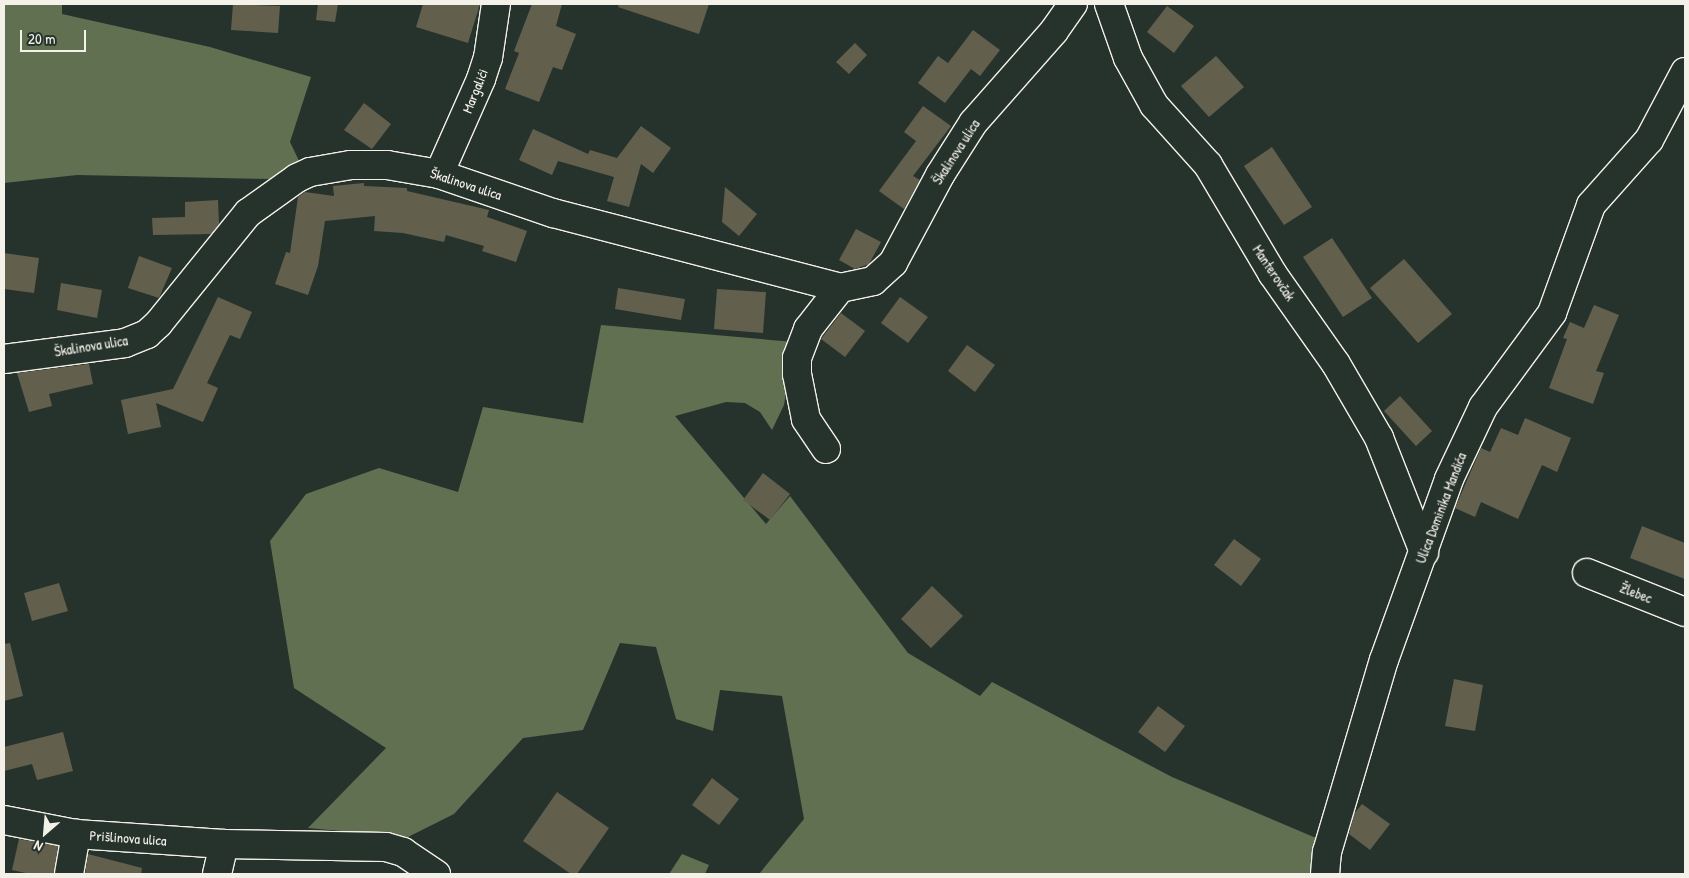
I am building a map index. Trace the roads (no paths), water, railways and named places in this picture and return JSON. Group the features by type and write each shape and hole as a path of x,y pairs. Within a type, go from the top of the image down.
{"street":[{"name":"Margalići","path":"439,174 481,80 488,58 496,4"},
{"name":"Škalinova ulica","path":"4,359 125,343 147,334 158,324 248,213 284,185 310,172 352,165 387,165 439,174 553,213 840,288 873,281 893,264 940,175 973,123 1054,31 1073,4"},
{"name":"Manterovčak","path":"1109,4 1128,58 1154,105 1208,165 1272,273 1336,364 1379,438 1424,552"},
{"name":"Ulica Dominika Mandića","path":"1325,874 1327,852 1382,668 1448,479 1483,407 1552,314 1591,205 1649,140 1685,72"},
{"path":"826,448 806,419 797,374 797,358 808,329 840,288"},
{"name":"Žlebec","path":"1587,573 1685,612"},
{"name":"Prišlinova ulica","path":"4,820 76,834 224,844 386,847 403,852 436,874"},
{"path":"69,874 76,834"},
{"path":"217,874 224,844"}]}
